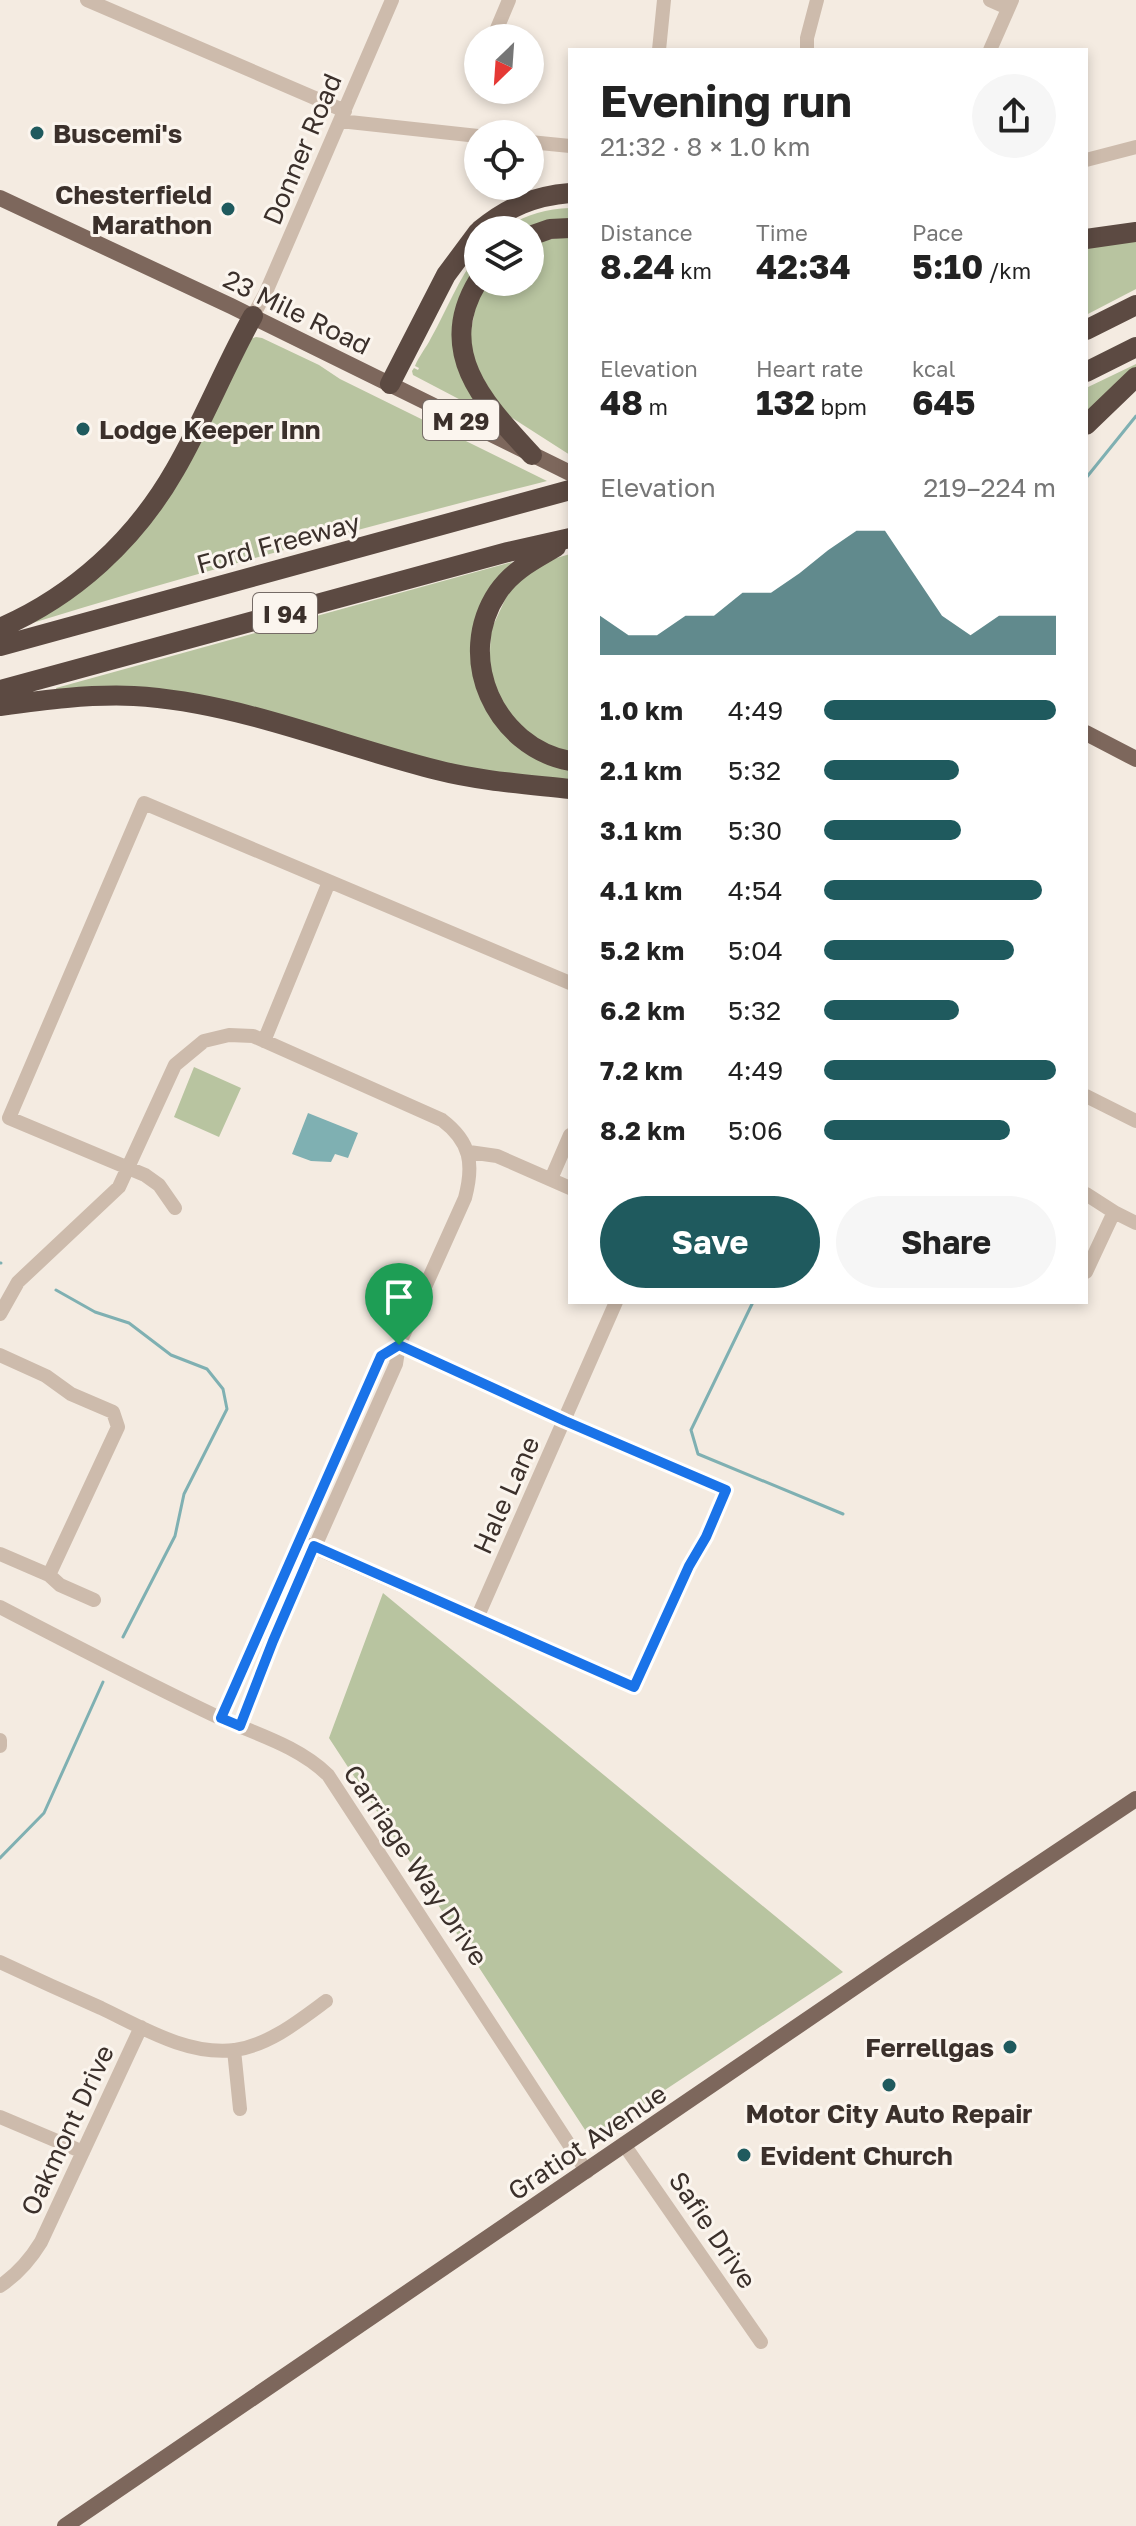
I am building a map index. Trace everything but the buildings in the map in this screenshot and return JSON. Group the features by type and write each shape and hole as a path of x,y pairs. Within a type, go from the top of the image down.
{"highway":[{"path":"497,216 536,198 568,193"},
{"path":"544,231 568,228"},
{"path":"1088,239 1136,232"},
{"path":"390,384 446,275 464,251"},
{"path":"471,296 462,334 466,365 481,397 541,459"},
{"path":"1088,329 1136,305"},
{"path":"0,628 62,594 99,565 151,508 177,468 253,316"},
{"path":"1088,371 1136,347"},
{"path":"1088,423 1136,377"},
{"name":"Ford Freeway","path":"0,646 568,491"},
{"name":"I 94","path":"0,690 568,538"},
{"path":"568,539 524,565 505,583 488,609 480,653 484,683 506,724 529,745 568,760"},
{"path":"0,706 104,696 134,696 191,703 251,716 439,771 491,781 568,789"}],"main road":[{"name":"23 Mile Road","path":"0,198 253,316 568,472"},
{"path":"1088,734 1136,759"},
{"name":"Gratiot Avenue","path":"65,2526 1136,1799"}],"street":[{"path":"87,0 343,116 464,134"},
{"name":"Donner Road","path":"253,316 392,0"},
{"path":"499,24 509,0"},
{"path":"659,48 664,0"},
{"path":"807,48 817,0"},
{"path":"990,0 1010,4 991,48"},
{"path":"544,143 568,146"},
{"path":"1088,159 1136,147"},
{"path":"175,1208 159,1185 145,1175 9,1118 144,803 568,982"},
{"path":"264,1041 329,882"},
{"path":"0,1314 18,1282 119,1187 175,1065 204,1041 229,1035 253,1036 442,1120 452,1127 469,1152 470,1179 465,1198 399,1345 396,1364 221,1718"},
{"path":"1088,1097 1136,1121"},
{"path":"551,1179 568,1140"},
{"path":"469,1152 497,1156 568,1187"},
{"path":"1088,1195 1136,1223"},
{"path":"1088,1268 1114,1212"},
{"name":"Hale Lane","path":"477,1618 615,1304"},
{"path":"307,1544 634,1687 689,1566 706,1537 726,1490 399,1345"},
{"path":"0,1355 46,1376 71,1394 113,1412 118,1427 49,1575"},
{"path":"240,1726 307,1544"},
{"path":"0,1554 49,1575 60,1585 94,1600"},
{"name":"Carriage Way Drive","path":"0,1607 104,1662 302,1753 316,1763 334,1782 587,2172"},
{"path":"0,1962 185,2045 234,2050 274,2036 326,2001"},
{"name":"Oakmont Drive","path":"0,2286 13,2277 36,2250 141,2027"},
{"path":"234,2050 240,2109"},
{"path":"0,2117 83,2152"},
{"name":"Safie Drive","path":"625,2146 761,2342"}],"green space":[{"path":"568,208 568,223 544,228 544,216 529,216"},
{"path":"568,235 568,454 503,412 474,363 470,336 479,296 544,296 544,241"},
{"path":"1136,238 1136,289 1088,314 1088,245"},
{"path":"464,274 476,408 413,375 412,371 414,368 418,370 415,366"},
{"path":"256,337 319,365 340,379 547,481 285,550 26,625 94,578 250,339"},
{"path":"1136,364 1136,370 1088,415 1088,387"},
{"path":"568,555 568,752 541,743 507,714 489,673 491,630 510,589 543,562"},
{"path":"512,562 494,585 478,691 568,766 568,782 467,770 262,712 57,691 56,688"},
{"path":"194,1067 241,1088 219,1137 174,1117"},
{"path":"383,1593 843,1972 591,2139 329,1738"}],"water":[{"path":"308,1113 358,1133 348,1158 335,1154 331,1162 311,1161 292,1154"}],"waterway":[{"path":"1088,476 1136,416"},
{"path":"56,1290 95,1312 129,1323 171,1355 207,1369 223,1389 227,1409 184,1494 175,1536 123,1637"},
{"path":"752,1304 691,1430 698,1454 843,1514"},
{"path":"0,1858 44,1813 103,1682"}],"place":[{"name":"Buscemi's","path":"37,133"},
{"name":"Chesterfield Marathon","path":"228,209"},
{"name":"Lodge Keeper Inn","path":"83,429"},
{"name":"Ferrellgas","path":"1010,2047"},
{"name":"Motor City Auto Repair","path":"889,2085"},
{"name":"Evident Church","path":"744,2155"}],"route":[{"path":"399,1345 726,1490 634,1687 314,1546 240,1726 221,1718 381,1356 399,1345"}]}
